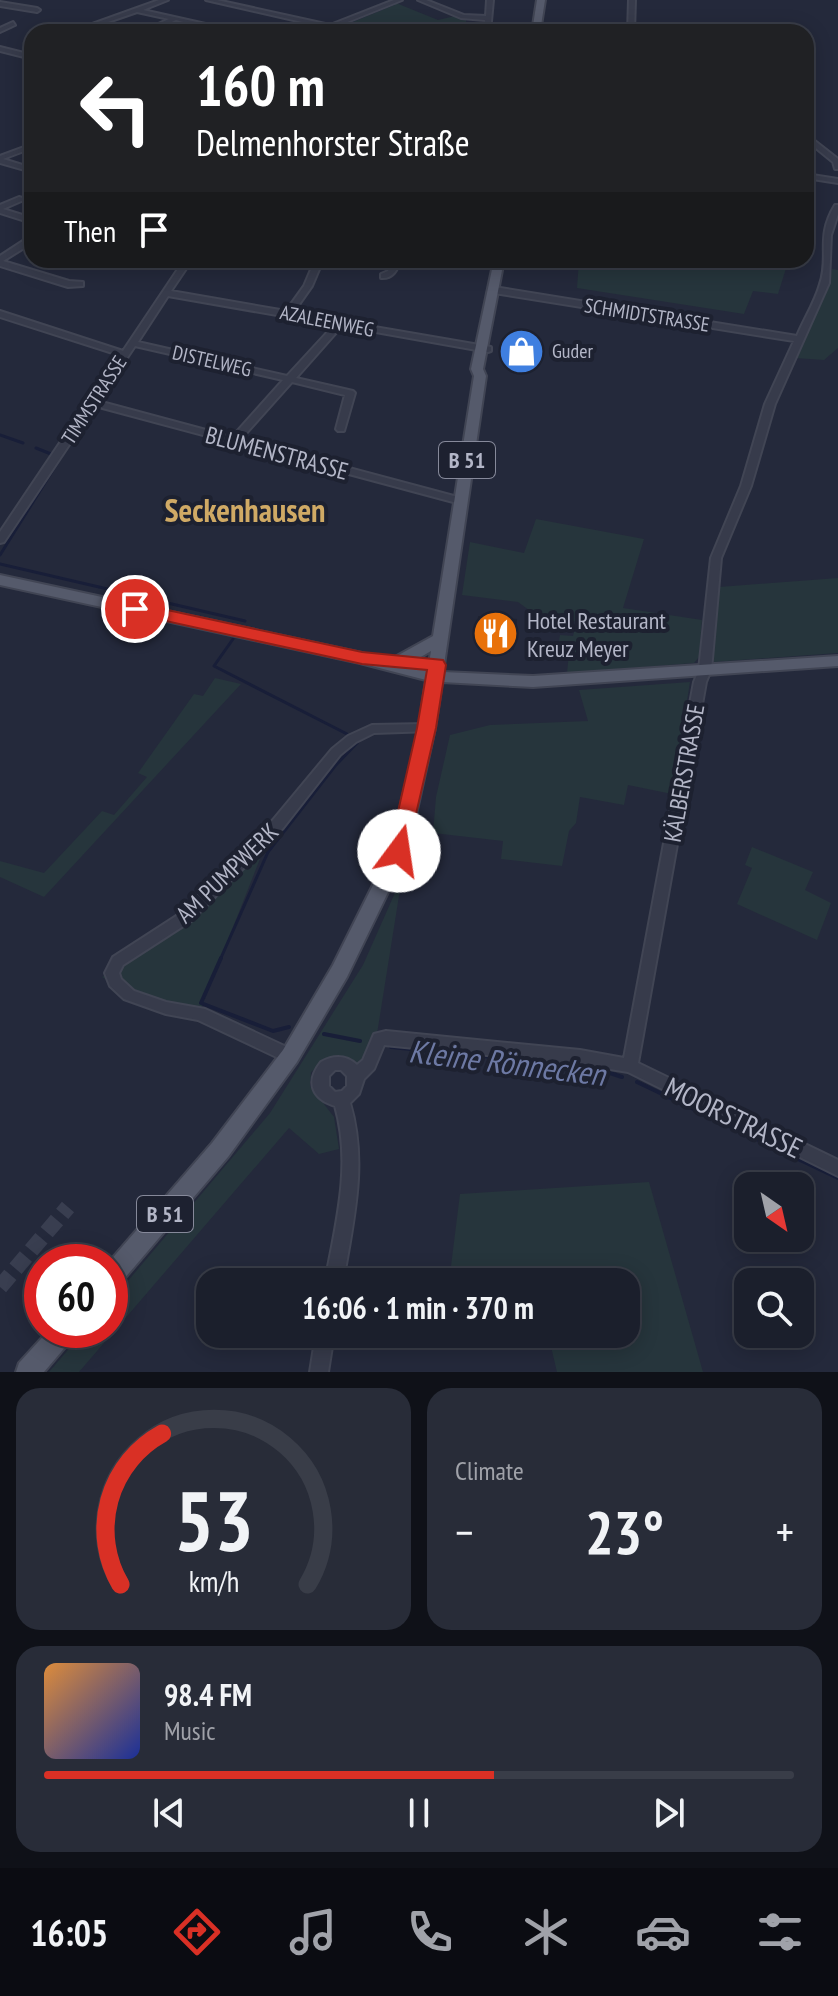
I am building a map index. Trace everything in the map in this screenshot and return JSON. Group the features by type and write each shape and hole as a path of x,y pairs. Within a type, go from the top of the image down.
{"main road":[{"path":"537,24 541,0"},
{"name":"B 51","path":"128,1257 220,1150 290,1056 340,971 399,851 427,728 480,376 485,370 485,349 492,324 490,318 498,268"},
{"path":"0,580 362,658 401,661 470,681 548,682 838,661"},
{"path":"401,661 440,639"},
{"path":"362,658 389,668 436,671 495,681"},
{"path":"431,704 470,681"},
{"path":"28,1372 49,1348"}],"street":[{"path":"96,24 165,0"},
{"path":"209,0 318,24"},
{"path":"339,24 399,0"},
{"path":"421,0 463,17 487,18"},
{"path":"487,24 490,0"},
{"path":"631,24 632,0"},
{"path":"0,4 37,10"},
{"path":"137,10 198,24"},
{"path":"163,24 175,19"},
{"path":"0,30 13,24"},
{"path":"0,49 24,55"},
{"path":"14,52 24,49"},
{"path":"814,143 836,161 838,167"},
{"path":"0,160 24,150"},
{"path":"0,160 24,168"},
{"path":"814,177 838,181"},
{"path":"0,209 22,199"},
{"name":"KÄLBERSTRASSE","path":"630,1066 700,682 705,670 716,558 746,486 770,404 825,283 828,261 826,227 838,207"},
{"path":"0,209 24,218"},
{"path":"0,262 24,245"},
{"path":"0,262 68,284 80,284"},
{"name":"TIMMSTRASSE","path":"0,540 183,268"},
{"path":"288,314 308,286 316,268"},
{"path":"384,276 394,268"},
{"name":"SCHMIDTSTRASSE","path":"494,290 799,339"},
{"name":"AZALEENWEG","path":"166,293 485,349"},
{"path":"0,314 124,354"},
{"name":"DISTELWEG","path":"234,441 340,323"},
{"name":"DISTELWEG","path":"132,343 350,393 341,429"},
{"name":"BLUMENSTRASSE","path":"93,403 461,501"},
{"name":"AM PUMPWERK","path":"290,1056 200,1014 166,1008 129,995 115,982 112,973 118,961 186,917 278,824 336,752 352,739 372,729 427,728"},
{"path":"357,1075 350,1067 340,1064 322,1072 320,1089 331,1097 341,1098 353,1091 357,1075 369,1064 379,1039 386,1038 580,1057 630,1066"},
{"name":"MOORSTRASSE","path":"630,1066 838,1168"},
{"path":"336,1268 352,1174 349,1120 341,1098"},
{"path":"319,1372 323,1348"}],"shaded area":[{"path":"396,3 438,20 455,16 466,18 466,24 343,24"},
{"path":"578,268 786,268 778,294 753,291 744,314 577,288"},
{"path":"832,269 838,270 838,348 824,360 795,358 825,296"},
{"path":"536,519 644,539 623,608 702,620 699,657 694,663 567,673 570,642 559,641 560,635 573,636 574,632 608,626 537,616 518,602 462,595 470,542 524,553"},
{"path":"838,578 838,653 714,662 711,656 719,587"},
{"path":"215,678 241,684 44,897 0,877 0,861 44,873 102,811 114,815 147,777 138,773 194,694 203,696"},
{"path":"690,682 672,794 628,785 624,805 580,797 576,823 569,831 562,866 501,859 503,841 433,833 436,797 450,735 490,725 588,721 579,690"},
{"path":"267,841 196,1021 163,1013 102,977 145,951 223,891"},
{"path":"752,847 813,872 805,890 831,903 817,940 737,904 752,868 745,865"},
{"path":"402,877 377,1034 360,1064 326,1061 311,1072 310,1086 334,1117 339,1149 319,1154 289,1128 128,1315 128,1281 270,1113 363,965"},
{"path":"649,1182 703,1372 557,1372 551,1348 640,1348 640,1268 451,1268 460,1194"},
{"path":"70,1348 100,1348 79,1372 49,1372"}],"building":[{"name":"Hotel Restaurant Kreuz Meyer","path":"479,617 516,620 513,649 483,650 481,637 476,637"}],"waterway":[{"name":"Kleine Rönnecken","path":"387,2 392,0"},
{"name":"Kleine Rönnecken","path":"345,24 394,4"},
{"path":"4,159 18,154"},
{"name":"Kleine Rönnecken","path":"0,435 23,443"},
{"path":"36,448 51,454"},
{"name":"Kleine Rönnecken","path":"0,555 61,457"},
{"name":"Kleine Rönnecken","path":"0,564 245,621"},
{"name":"Kleine Rönnecken","path":"233,639 214,666 347,734"},
{"name":"Kleine Rönnecken","path":"220,960 268,852 335,766 358,742"},
{"name":"Kleine Rönnecken","path":"221,958 201,1003 273,1031 289,1027"},
{"name":"Kleine Rönnecken","path":"324,1034 360,1041"},
{"name":"Kleine Rönnecken","path":"391,1047 592,1067 622,1077"},
{"name":"Kleine Rönnecken","path":"637,1082 838,1178"}],"tunnel":[{"path":"0,1287 68,1207"}],"place":[{"name":"Guder","path":"521,351"},
{"name":"Hotel Restaurant Kreuz Meyer","path":"496,634"}],"district":[{"name":"Seckenhausen","path":"245,510"}],"route":[{"path":"135,609 362,658 437,665 427,728 399,851"}]}
